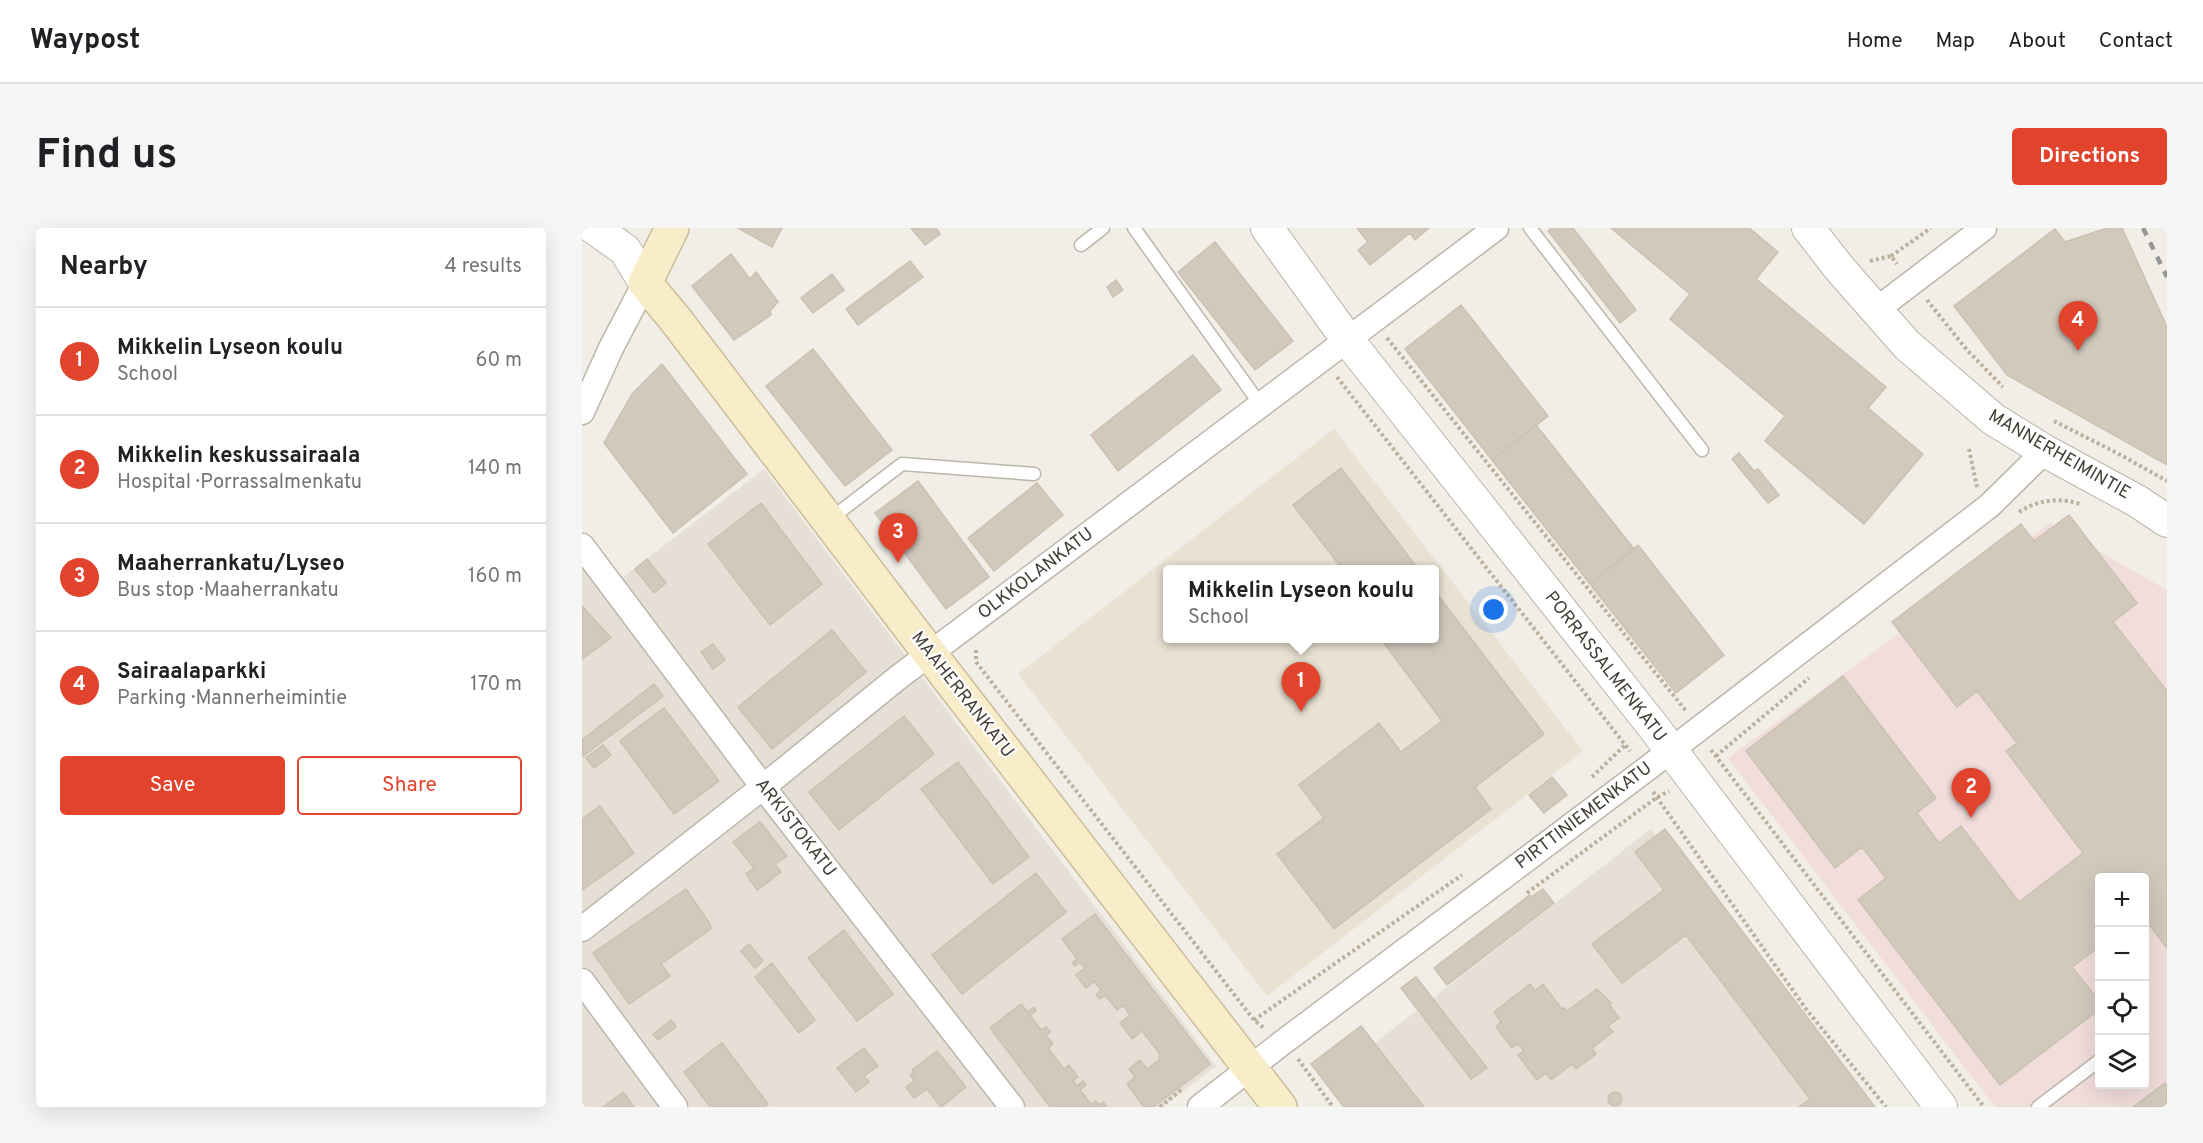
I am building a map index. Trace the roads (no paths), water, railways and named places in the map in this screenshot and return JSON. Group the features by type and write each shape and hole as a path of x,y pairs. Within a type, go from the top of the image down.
{"main road":[{"path":"645,283 672,228"},
{"name":"MAAHERRANKATU","path":"645,283 1280,1107"}],"street":[{"path":"582,412 611,348 645,283 625,250 594,228"},
{"name":"PORRASSALMENKATU","path":"1267,228 1347,339 1652,725 1941,1107"},
{"name":"OLKKOLANKATU","path":"582,929 900,676 1496,228"},
{"name":"MANNERHEIMINTIE","path":"1808,228 1907,345 1993,419 2045,451 2137,501 2167,521"},
{"path":"1876,310 1984,228"},
{"name":"PIRTTINIEMENKATU","path":"1200,1107 1989,506 2045,451"},
{"name":"ARKISTOKATU","path":"582,546 763,787 1012,1107"},
{"path":"582,981 675,1107"}],"lane":[{"path":"1081,245 1102,228"},
{"path":"1134,228 1260,404"},
{"path":"1530,228 1702,450"},
{"path":"828,521 903,464 1034,474"},
{"path":"2038,1107 2095,1064"}],"railway":[{"path":"2143,228 2167,277"}],"place":[{"name":"Sairaalaparkki","path":"2078,351"},
{"name":"Maaherrankatu/Lyseo","path":"898,563"},
{"name":"Mikkelin Lyseon koulu","path":"1301,712"},
{"name":"Mikkelin keskussairaala","path":"1971,818"}]}
